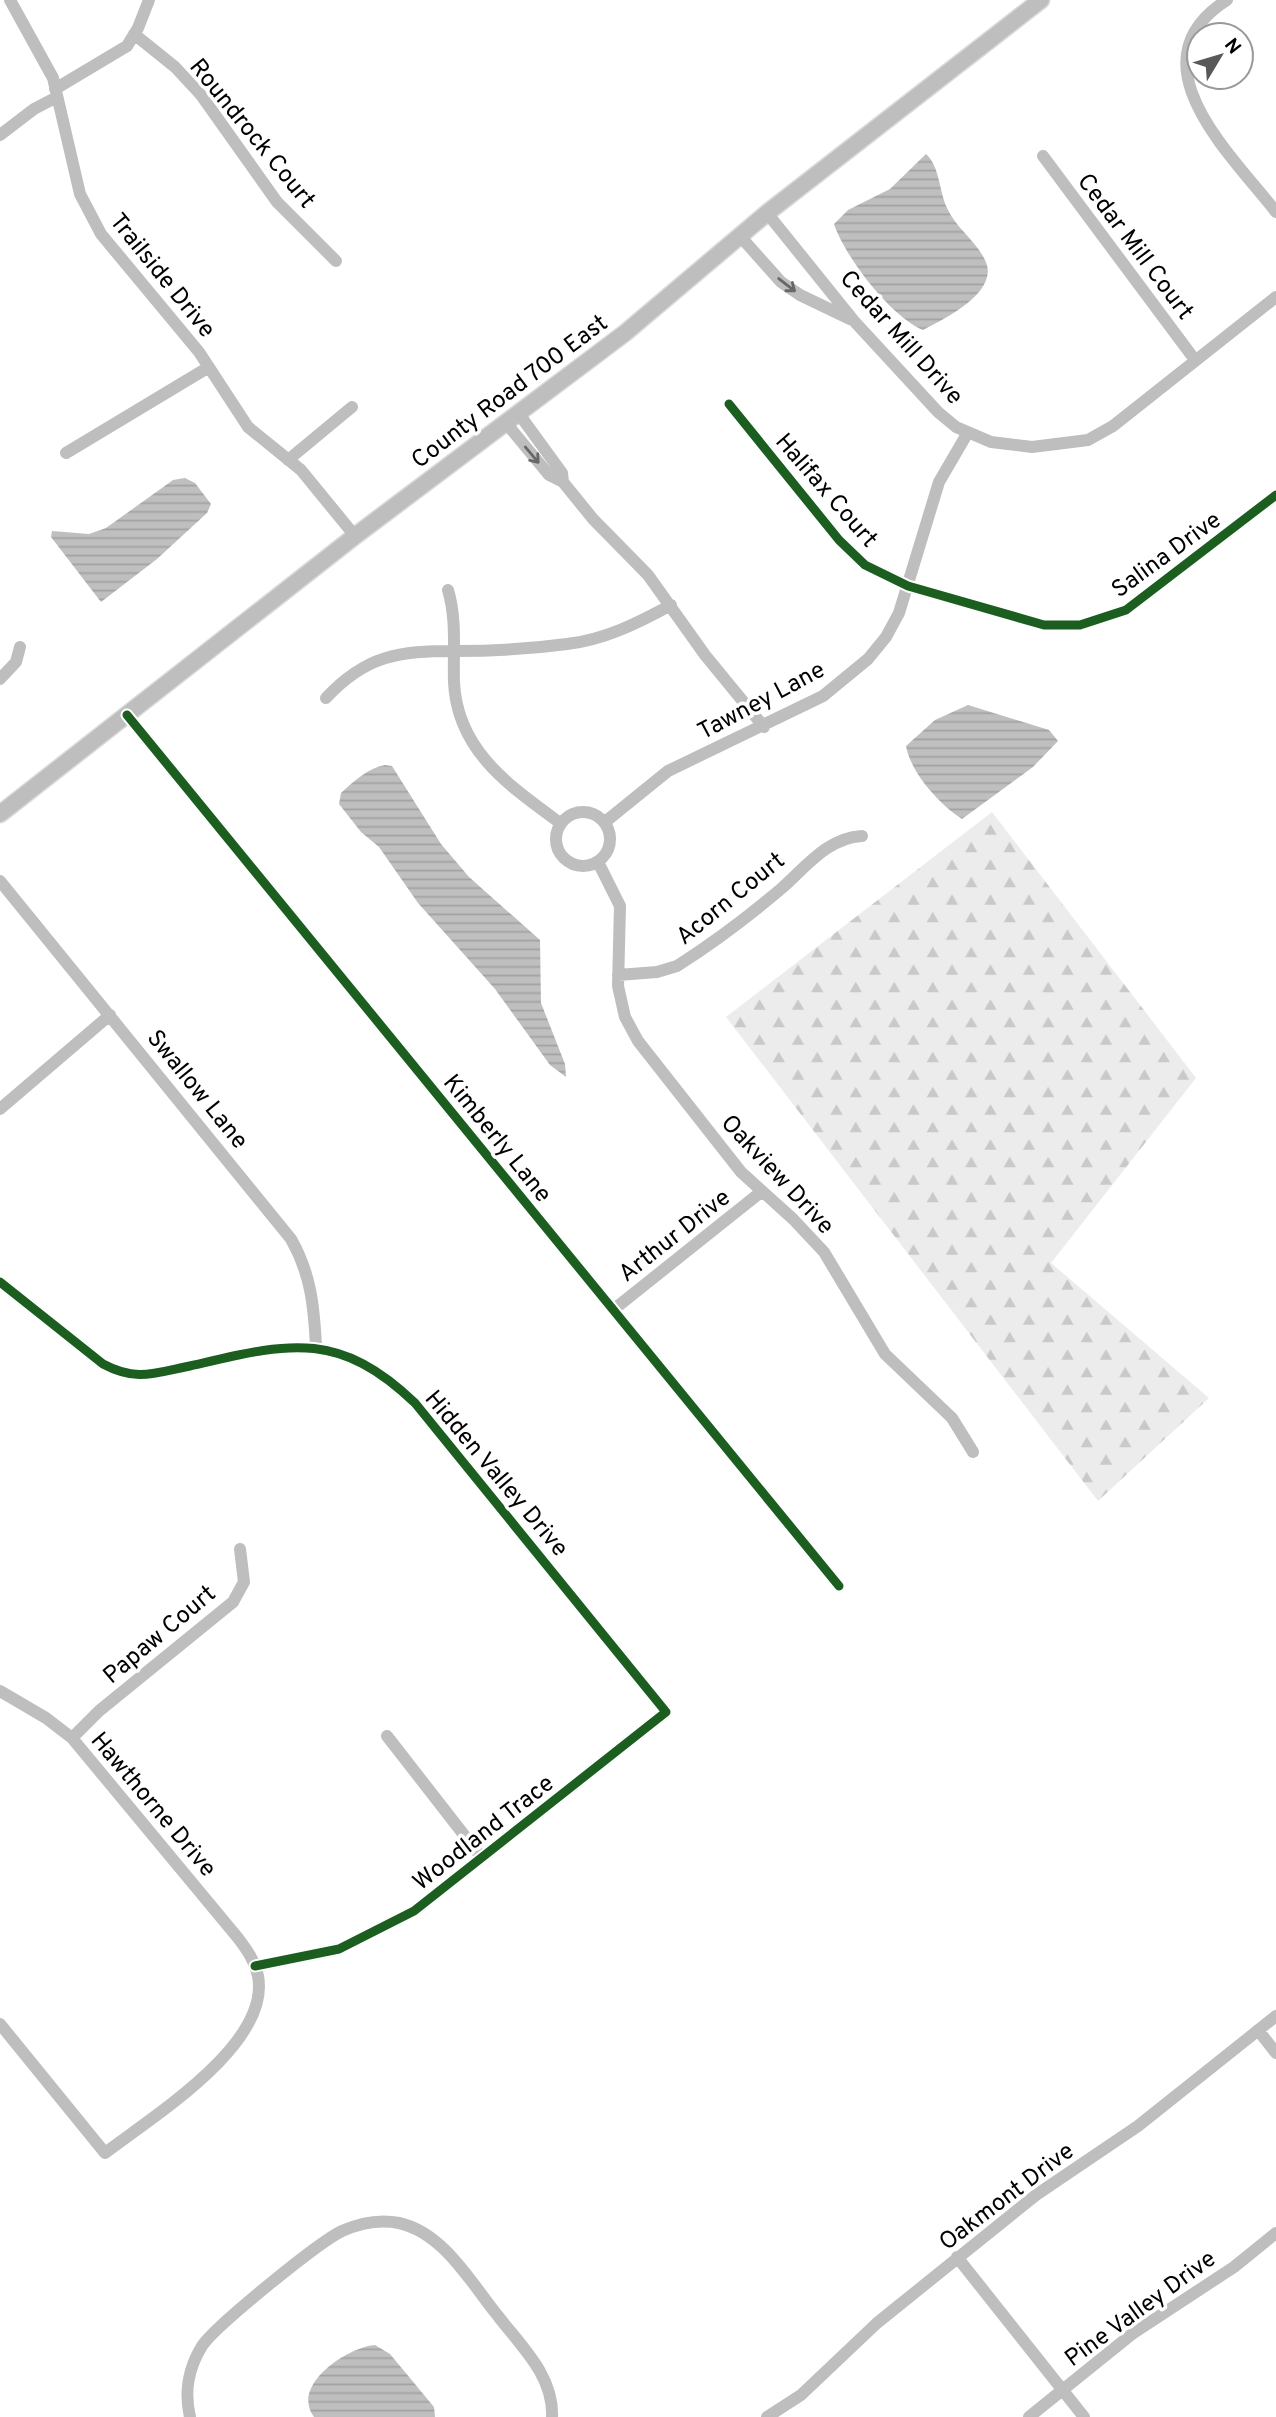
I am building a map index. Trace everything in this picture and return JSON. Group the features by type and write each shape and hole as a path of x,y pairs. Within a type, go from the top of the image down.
{"main road":[{"name":"County Road 700 East","path":"0,814 355,536 625,333 768,213 1041,0"}],"street":[{"name":"Trailside Drive","path":"10,0 46,62 80,194 89,215 209,368 248,427 301,470 355,536"},
{"path":"0,135 56,93 127,46 149,0"},
{"path":"1222,3 1201,24 1189,46 1185,68 1192,98 1204,119 1276,212"},
{"name":"Roundrock Court","path":"134,34 175,68 201,95 277,202 336,261"},
{"name":"Cedar Mill Court","path":"1043,156 1195,360"},
{"name":"Cedar Mill Drive","path":"768,213 854,321 938,412 968,433 991,442 1018,447 1088,440 1113,426 1276,298"},
{"path":"740,236 781,282 800,295 854,321"},
{"path":"66,453 209,368"},
{"name":"Halifax Court","path":"729,404 847,549 875,572 908,586"},
{"path":"288,460 352,407"},
{"path":"512,419 562,473 563,482 593,519 648,575 705,655 764,727"},
{"name":"Tawney Lane","path":"605,822 667,771 764,727 823,696 868,659 893,625 908,586 939,482 968,433"},
{"name":"Salina Drive","path":"908,586 1032,623 1056,626 1092,623 1137,604 1276,495"},
{"path":"447,590 453,613 456,702 467,736 478,753 507,783 560,823"},
{"path":"326,698 370,663 419,650 528,648 590,640 635,624 671,605"},
{"path":"0,679 16,662 20,648"},
{"name":"Kimberly Lane","path":"127,715 839,1586"},
{"path":"582,811 598,816 605,822 611,839 609,848 598,862 580,866 563,858 556,841 560,823 582,811"},
{"name":"Acorn Court","path":"618,975 657,972 677,967 783,886 822,850 843,840 862,836"},
{"name":"Oakview Drive","path":"598,862 620,906 618,975 625,1017 638,1041 726,1154 761,1192 801,1227 824,1252 885,1354 957,1424 973,1452"},
{"name":"Swallow Lane","path":"0,881 290,1240 302,1260 314,1298 316,1346"},
{"path":"0,1109 110,1015"},
{"name":"Arthur Drive","path":"613,1310 761,1192"},
{"name":"Hidden Valley Drive","path":"0,1282 103,1364 122,1374 144,1376 272,1348 316,1346 391,1380 415,1403 632,1669"},
{"name":"Papaw Court","path":"72,1738 99,1711 233,1602 244,1582 240,1549"},
{"name":"Woodland Trace","path":"256,1966 304,1959 364,1940 414,1911 482,1858 666,1712 632,1669"},
{"name":"Hawthorne Drive","path":"0,1691 46,1718 72,1738 238,1938 256,1966"},
{"path":"387,1736 482,1858"},
{"path":"0,2024 105,2153 194,2085 233,2047 251,2022 259,1987 256,1966"},
{"name":"Oakmont Drive","path":"768,2417 801,2395 877,2323 1036,2194 1138,2126 1276,2016"},
{"path":"1258,2031 1276,2053"},
{"path":"190,2417 187,2381 209,2336 318,2248 352,2227 387,2221 424,2232 445,2250 536,2364 549,2391 552,2417"},
{"name":"Pine Valley Drive","path":"1029,2417 1132,2334 1226,2272 1276,2233"},
{"path":"957,2257 1084,2417"}],"green space":[{"path":"992,812 1196,1078 1051,1263 1209,1398 1098,1501 726,1017"}],"shaded area":[{"path":"926,154 937,172 947,208 981,253 988,272 985,283 968,303 923,330 897,313 871,284 848,253 834,224 848,210 890,189"},
{"path":"185,478 195,483 211,504 207,513 157,559 101,602 51,537 52,531 89,534 106,528 173,480"},
{"path":"968,705 1049,730 1058,741 1033,767 962,819 927,787 914,767 906,746 935,720"},
{"path":"385,765 392,766 441,844 469,877 540,940 541,1003 565,1064 566,1077 550,1065 495,989 418,903 379,847 361,832 339,804 341,793 351,784 367,772"},
{"path":"375,2345 390,2354 434,2407 435,2417 314,2417 309,2405 310,2393 325,2370 351,2353"}],"cycle path":[{"path":"729,404 839,540 865,565 908,586 1044,625 1080,625 1126,610 1276,495"},
{"path":"127,715 839,1586"},
{"path":"0,1282 103,1364 125,1373 153,1374 280,1348 307,1348 333,1352 359,1362 386,1378 415,1403 666,1712 414,1911 339,1949 255,1966"}]}
